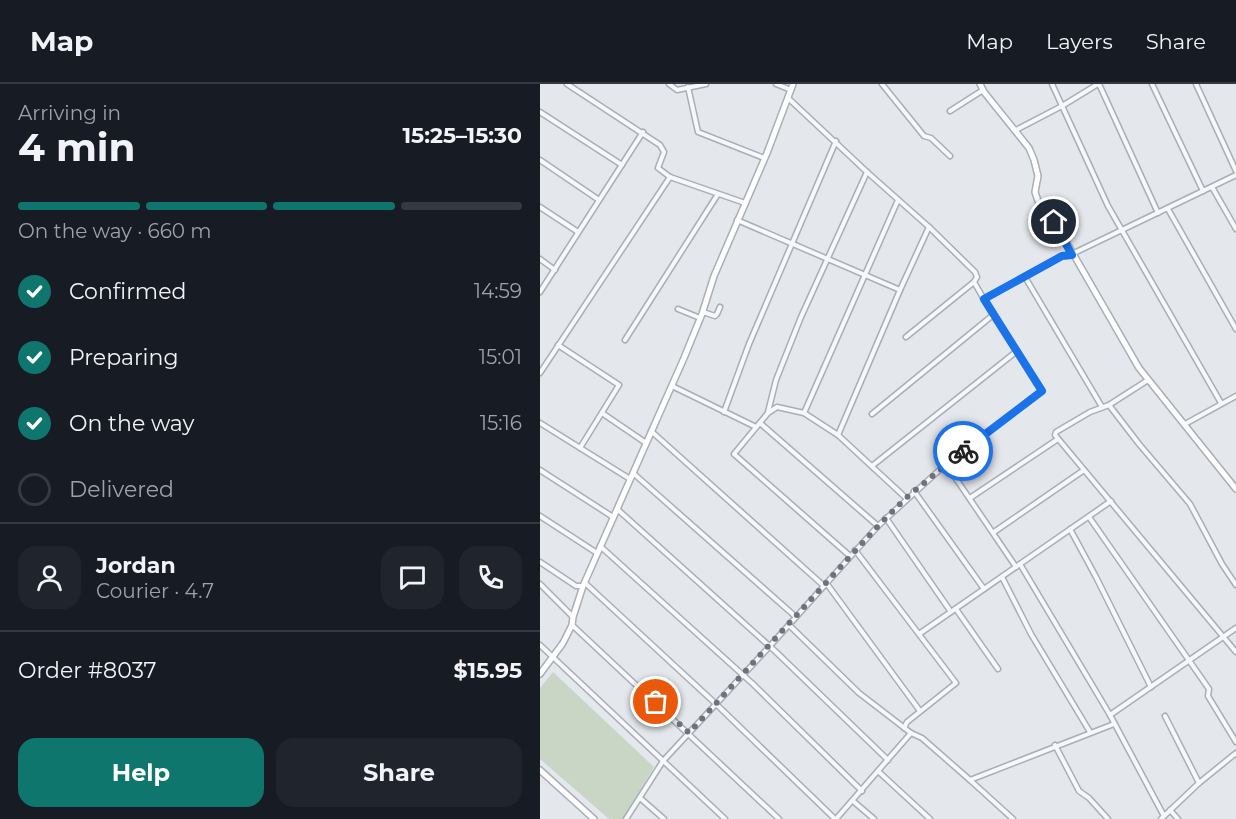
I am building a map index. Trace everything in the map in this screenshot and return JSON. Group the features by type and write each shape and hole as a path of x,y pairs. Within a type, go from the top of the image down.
{"street":[{"path":"567,84 660,145 664,153 658,168 670,177 744,203"},
{"path":"669,84 677,90 706,84"},
{"path":"540,674 563,643 572,626 583,585 672,386 714,276 788,98 792,87 776,84"},
{"path":"882,84 924,136 931,138 950,156"},
{"path":"980,84 1029,148 1038,176 1035,192 1038,201 1045,205 1112,324 1148,380 1236,489"},
{"path":"1052,84 1108,206 1221,403"},
{"path":"1016,130 1098,84 1158,213"},
{"path":"1152,84 1203,191"},
{"path":"984,299 1062,256 1072,255 1236,173 1196,84"},
{"path":"688,87 698,132 764,158"},
{"path":"950,111 983,90"},
{"path":"788,98 975,272 977,277 974,282 906,337"},
{"path":"540,112 622,165"},
{"path":"541,289 643,132"},
{"path":"724,412 749,344 836,141"},
{"path":"540,160 599,200"},
{"path":"768,413 776,380 801,317 867,172"},
{"path":"540,373 670,177"},
{"path":"1212,187 1236,229"},
{"path":"625,340 718,194"},
{"path":"804,413 898,200"},
{"path":"540,207 578,232"},
{"path":"1168,209 1236,329"},
{"path":"737,220 900,290"},
{"path":"838,435 929,227"},
{"path":"540,259 555,270"},
{"path":"1025,277 1102,407"},
{"path":"626,819 663,761 878,526 906,498 946,464 1042,391 974,282"},
{"path":"678,309 714,316 720,307"},
{"path":"872,414 993,315"},
{"path":"558,345 619,386 580,448"},
{"path":"872,466 1017,351"},
{"path":"1148,380 1109,405 1056,432 1055,435 1236,652"},
{"path":"672,386 756,427"},
{"path":"1185,424 1236,396"},
{"path":"1109,405 1190,504 1222,564 1236,585"},
{"path":"850,556 734,454 768,413 777,407 804,413 838,435 906,498"},
{"path":"602,413 646,443"},
{"path":"540,423 630,479"},
{"path":"760,423 878,526"},
{"path":"651,431 825,585 920,711"},
{"path":"970,498 1058,440"},
{"path":"946,464 1018,565 1110,715 1162,817 1236,753"},
{"path":"994,532 1084,470"},
{"path":"540,471 612,517"},
{"path":"633,472 796,617"},
{"path":"914,491 984,589"},
{"path":"919,634 1112,501"},
{"path":"616,508 769,647 888,760"},
{"path":"540,516 597,553"},
{"path":"1089,517 1209,689 1208,696 1236,742"},
{"path":"886,518 951,612"},
{"path":"1070,529 1151,687"},
{"path":"600,545 743,675 862,790"},
{"path":"855,550 956,683 907,722 904,728"},
{"path":"540,562 576,586 583,585 716,704 836,819 911,733"},
{"path":"1002,577 1031,634 1090,732"},
{"path":"540,584 573,617"},
{"path":"956,609 998,669"},
{"path":"789,625 859,693 904,728 922,738 1013,819"},
{"path":"572,626 779,819"},
{"path":"1110,715 1236,627"},
{"path":"540,645 725,819"},
{"path":"1165,717 1199,783"},
{"path":"970,780 1114,724"},
{"path":"1056,745 1079,791 1089,798 1108,819"},
{"path":"540,770 589,818"},
{"path":"879,772 930,819"},
{"path":"640,798 664,819"},
{"path":"853,801 874,819"},
{"path":"1170,810 1178,819"}],"green space":[{"path":"553,672 654,767 623,819 609,819 540,759 540,688"}],"way so far":[{"path":"656,702 689,733 878,526 906,498 963,451"}],"route":[{"path":"963,451 1042,391 984,299 1062,256 1072,255 1054,222"}]}
